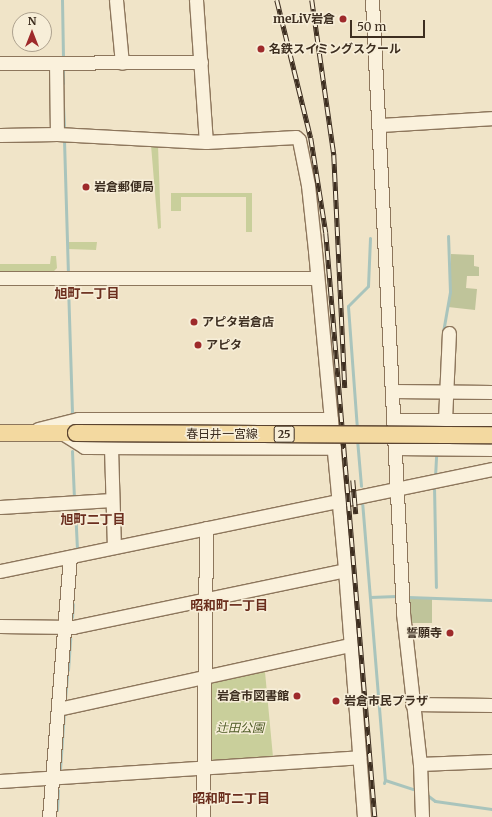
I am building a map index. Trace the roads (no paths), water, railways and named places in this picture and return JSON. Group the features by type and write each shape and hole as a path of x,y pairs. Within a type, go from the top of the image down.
{"main road":[{"name":"春日井一宮線","path":"0,433 492,435"}],"street":[{"path":"116,0 122,63"},
{"path":"196,0 206,142"},
{"path":"372,0 403,613 412,704 420,764 422,817"},
{"path":"0,63 201,62"},
{"path":"56,63 57,134"},
{"path":"379,125 492,118"},
{"path":"0,135 57,134 206,142 296,137 299,140 308,185 334,448 364,817"},
{"path":"0,278 317,278"},
{"path":"445,420 449,333"},
{"path":"392,391 492,392"},
{"path":"25,433 78,419 331,419"},
{"path":"394,420 492,420"},
{"path":"69,433 84,447 334,448"},
{"path":"111,447 114,547"},
{"path":"395,448 492,449"},
{"path":"0,571 492,469"},
{"path":"0,507 112,500"},
{"path":"203,817 206,528"},
{"path":"49,817 70,557"},
{"path":"0,626 64,628 345,570"},
{"path":"58,709 350,645"},
{"path":"412,704 492,705"},
{"path":"0,781 52,780 359,757"},
{"path":"420,764 492,761"}],"waterway":[{"path":"62,0 63,59"},
{"path":"63,69 63,83"},
{"path":"63,106 64,126"},
{"path":"64,140 68,272"},
{"path":"443,332 450,292 448,236"},
{"path":"357,429 348,306 368,286 370,238"},
{"path":"68,285 72,414"},
{"path":"357,439 361,486"},
{"path":"72,451 74,498"},
{"path":"435,477 436,455"},
{"path":"434,486 436,587"},
{"path":"362,501 385,780"},
{"path":"75,507 77,549"},
{"path":"370,597 397,596"},
{"path":"408,597 492,600"},
{"path":"72,617 73,604"},
{"path":"68,670 70,638"},
{"path":"65,699 67,676"},
{"path":"60,769 64,712"},
{"path":"384,783 385,780 415,790"},
{"path":"57,810 58,790"},
{"path":"427,795 435,801 492,809"}],"railway":[{"path":"277,0 311,138 326,233 375,817"},
{"path":"312,0 334,155 345,388"},
{"path":"353,480 356,514"}],"place":[{"name":"meLiV岩倉","path":"343,19"},
{"name":"名鉄スイミングスクール","path":"261,49"},
{"name":"岩倉郵便局","path":"86,187"},
{"name":"アピタ岩倉店","path":"194,322"},
{"name":"アピタ","path":"198,345"},
{"name":"誓願寺","path":"450,633"},
{"name":"岩倉市図書館","path":"297,696"},
{"name":"岩倉市民プラザ","path":"336,701"}],"district":[{"name":"旭町一丁目","path":"87,294"},
{"name":"旭町二丁目","path":"93,520"},
{"name":"昭和町一丁目","path":"229,606"},
{"name":"昭和町二丁目","path":"231,799"}],"park label":[{"name":"辻田公園","path":"240,728"}]}
